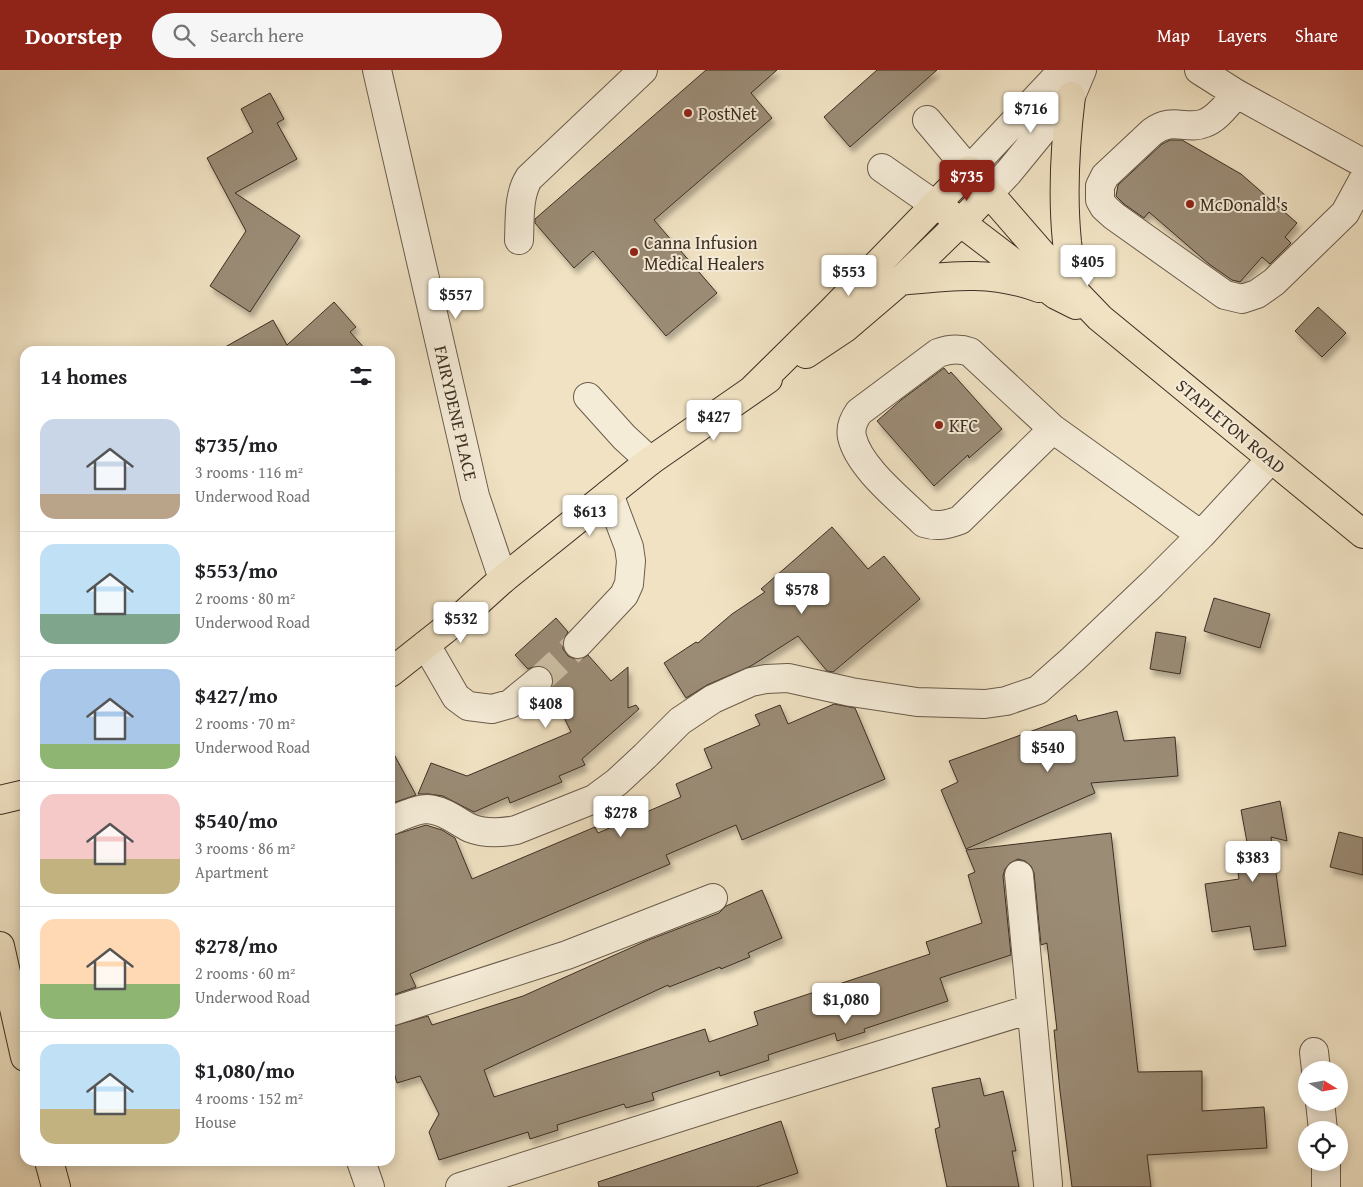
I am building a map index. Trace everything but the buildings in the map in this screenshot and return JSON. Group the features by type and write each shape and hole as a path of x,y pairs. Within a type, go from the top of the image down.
{"main road":[{"path":"900,281 968,275 999,278 1066,293 1065,145 1072,96"},
{"path":"753,389 832,312 969,170"},
{"name":"STAPLETON ROAD","path":"969,170 989,192 1066,293"},
{"path":"395,668 462,616 503,579 650,461 845,328 900,281 989,192"},
{"name":"STAPLETON ROAD","path":"935,204 1100,318 1363,534"},
{"path":"0,800 20,795"},
{"path":"0,946 20,1035"},
{"path":"50,1166 56,1187"}],"street":[{"name":"FAIRYDENE PLACE","path":"377,70 474,496 503,579"},
{"path":"519,240 522,196 525,184 529,178 643,70"},
{"path":"927,120 969,170 1063,70"},
{"path":"989,192 1008,173 1072,96 1082,70"},
{"path":"1199,70 1236,94 1363,163"},
{"path":"1236,94 1216,116 1205,123 1196,125 1173,123 1161,125 1152,132 1105,176 1100,186 1100,200 1104,207 1225,295 1242,299 1257,294 1274,282 1346,212 1363,180"},
{"path":"882,168 935,204"},
{"path":"1053,429 960,520 935,526 924,523 865,466 852,436 853,422 859,412 938,353 962,349 970,352 1053,429 1201,535"},
{"path":"588,397 624,437 650,461"},
{"path":"395,819 426,809 441,812 470,828 488,833 505,833 516,830 594,799 617,782 680,721 713,699 751,682 788,678 850,692 917,702 985,704 1006,701 1038,690 1068,664 1201,535 1271,459"},
{"path":"578,644 624,595 629,584 631,562 629,546 609,494"},
{"path":"426,645 456,697 468,706 492,709 510,704 538,681"},
{"path":"1019,875 1048,1184"},
{"path":"395,1010 566,955 713,898"},
{"path":"460,1187 750,1094 1031,1009"},
{"path":"363,1166 370,1187"},
{"path":"1326,1171 1326,1187"}],"tunnel":[{"path":"538,681 578,644"}],"place":[{"name":"PostNet","path":"688,113"},
{"name":"McDonald's","path":"1190,204"},
{"name":"Canna Infusion Medical Healers","path":"634,252"},
{"name":"KFC","path":"939,425"}]}
